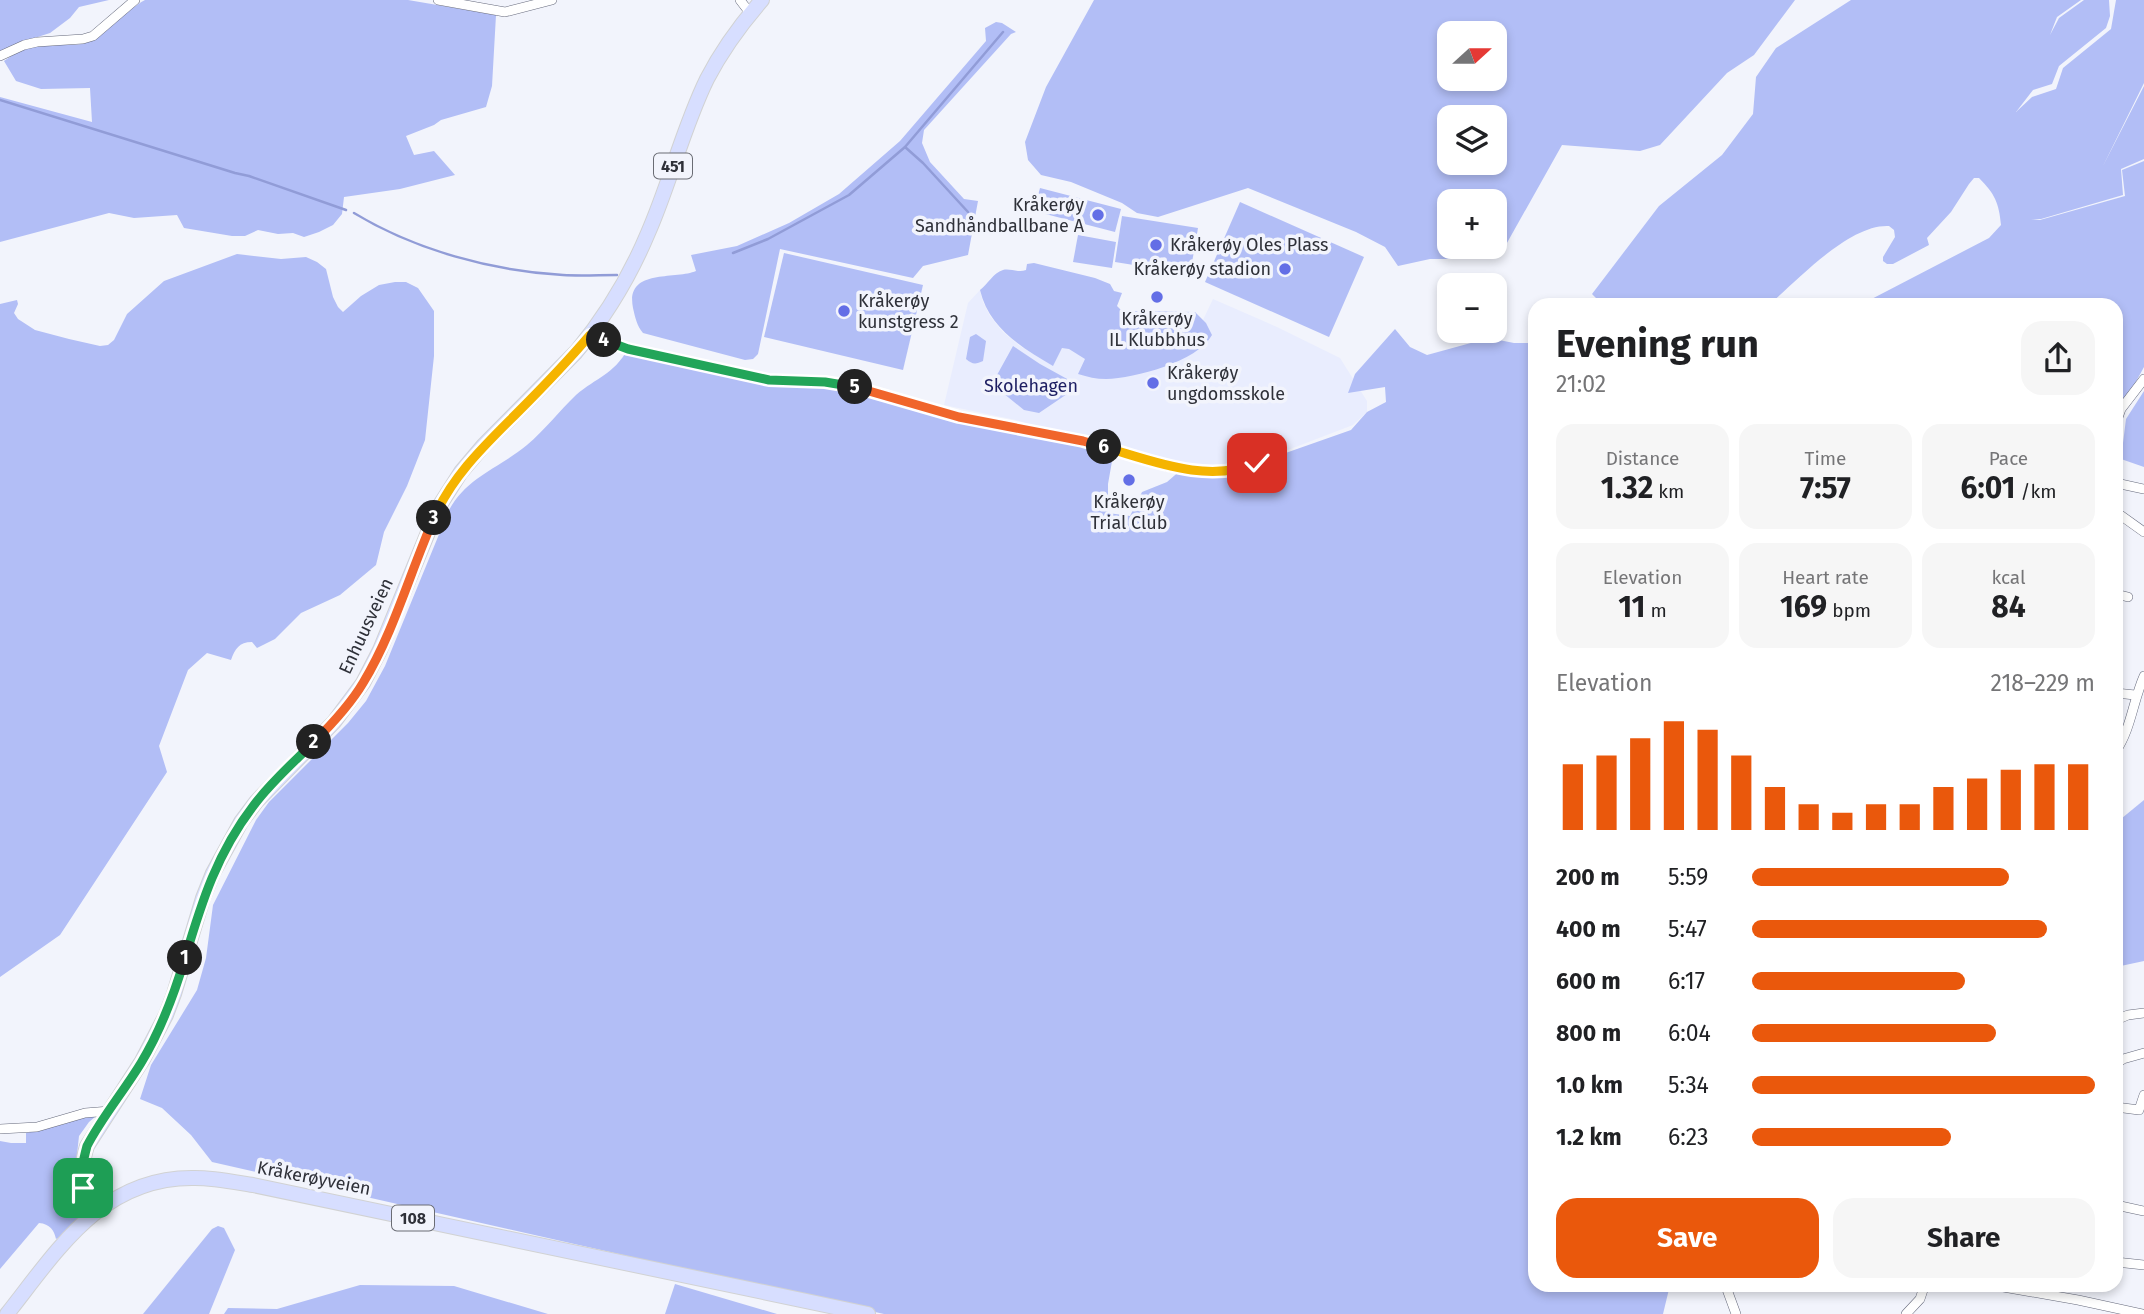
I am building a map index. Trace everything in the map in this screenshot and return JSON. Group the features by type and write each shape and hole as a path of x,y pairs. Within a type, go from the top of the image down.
{"main road":[{"name":"Enhuusveien","path":"99,1208 82,1167 87,1146 142,1061 166,1015 213,873 241,822 256,802 334,722 363,683 380,650 438,508 461,472 590,335 619,291 639,254 707,79 726,46 762,0"},
{"name":"Kråkerøyveien","path":"7,1314 61,1247 99,1208 133,1191 162,1181 193,1178 223,1180 485,1232 868,1314"}],"street":[{"path":"0,56 37,42 93,36 135,0"},
{"path":"438,0 505,12 552,0"},
{"path":"740,0 750,13"},
{"path":"590,335 628,349 769,380 825,382 859,387 959,417 1083,441 1169,467 1216,471 1244,469 1257,463"},
{"path":"2123,407 2144,379"},
{"path":"2123,484 2144,489"},
{"path":"2123,517 2144,532"},
{"path":"2123,596 2128,597"},
{"path":"2123,739 2135,695 2144,676"},
{"path":"2123,694 2135,695"},
{"path":"2123,1017 2144,1013"},
{"path":"2123,1059 2144,1053"},
{"path":"2123,1108 2139,1110 2144,1094"},
{"path":"0,1129 37,1127 85,1113 110,1111"},
{"path":"2123,1207 2144,1212"},
{"path":"2123,1263 2144,1265"},
{"path":"1728,1292 1736,1314"},
{"path":"1906,1314 1920,1299 1922,1292"},
{"path":"2032,1292 2143,1314"}],"shaded area":[{"name":"Kråkerøy ungdomsskole","path":"980,290 990,316 1003,332 1020,346 1052,365 1062,348 1203,320 1213,299 1340,358 1367,401 1367,412 1353,425 1246,466 1216,469 1164,463 1116,446 944,405 968,303"}],"green space":[{"path":"0,0 109,0 79,7 70,18 50,33 0,52"},
{"path":"145,0 408,0 496,15 492,86 486,107 441,120 406,136 414,155 434,151 455,175 400,189 344,197 342,214 333,225 304,237 293,233 278,234 258,230 245,236 232,236 184,228 177,215 134,218 109,213 0,242 0,97 92,122 90,88 41,89 16,81 4,61 39,44 79,45 89,42"},
{"path":"1094,0 1795,0 1754,55 1727,73 1660,145 1640,151 1562,145 1507,243 1507,189 1437,189 1437,259 1398,266 1385,247 1356,232 1248,188 1158,217 1137,213 1122,203 1071,182 1041,175 1028,160 1025,142 1046,87"},
{"path":"1851,0 2081,0 2057,17 2050,35 2059,18 2084,0 2109,0 2110,16 2106,28 2059,66 2052,84 2033,90 2016,112 2032,97 2056,89 2063,68 2111,29 2116,0 2144,0 2144,83 2103,166 2144,86 2144,159 2121,169 2123,195 2041,219 2031,219 2040,220 2125,196 2122,170 2144,161 2144,367 2123,405 2123,298 1874,298 1989,238 2001,225 1995,199 1979,178 1974,178 1951,212 1927,238 1929,245 1893,264 1883,261 1895,237 1894,230 1889,226 1874,228 1842,243 1811,266 1776,298 1596,298 1592,294 1659,206 1722,155 1753,114 1756,77 1776,48"},
{"path":"996,22 1016,32 1011,34 924,130 922,143 930,162 964,199 978,201 968,255 923,266 913,278 780,249 758,354 753,359 745,360 643,333 633,308 633,295 637,287 654,278 696,271 691,255 737,246 789,223 839,194 900,141 986,41 985,28"},
{"path":"1040,188 1121,209 1115,232 1034,211"},
{"name":"Kråkerøy stadion","path":"1240,202 1364,257 1329,337 1205,282"},
{"name":"Kråkerøy Oles Plass","path":"1122,216 1198,228 1190,274 1115,262"},
{"path":"1078,235 1116,242 1112,268 1073,262"},
{"name":"Kråkerøy kunstgress 2","path":"784,253 923,285 903,370 764,337"},
{"path":"237,254 281,259 306,257 317,262 326,269 333,297 343,312 379,285 406,282 418,288 434,311 434,356 425,440 407,486 384,532 376,565 340,595 301,613 275,639 257,648 252,642 244,643 236,649 231,660 207,653 188,670 159,746 167,772 60,935 0,977 0,304 17,300 14,313 18,319 35,330 100,346 108,345 114,340 127,314 164,281"},
{"path":"1034,263 1110,284 1114,291 1122,293 1117,306 1125,314 1133,311 1195,312 1206,323 1212,335 1204,345 1180,361 1133,376 1102,379 1078,374 1085,359 1069,349 1062,348 1053,366 1018,344 999,326 984,303 980,290 999,271 1023,271 1026,270 1027,264"},
{"path":"1395,329 1410,347 1427,355 1471,343 1528,343 1528,1292 1668,1292 1663,1314 884,1314 212,1162 191,1135 162,1108 140,1099 151,1065 197,990 206,958 213,905 256,820 269,802 348,723 366,701 385,666 449,510 465,489 527,445 576,395 617,365 628,349 769,380 825,382 934,410 1114,450 1108,484 1108,513 1130,516 1142,492 1167,482 1182,469 1216,471 1257,463 1351,430 1367,412 1386,402 1385,387 1348,393 1355,374"},
{"path":"976,334 986,341 983,361 974,363 966,359 970,337"},
{"name":"Skolehagen","path":"1013,346 1069,380 1072,385 1070,392 1039,413 1024,410 992,384"},
{"path":"2144,391 2144,467 2123,460 2126,419"},
{"path":"2144,800 2144,961 2123,966 2123,817"},
{"path":"88,1115 96,1116 79,1136 76,1164 83,1206 80,1217 56,1239 51,1228 39,1223 0,1269 0,1141 26,1143 26,1133"},
{"path":"218,1226 224,1228 235,1250 209,1314 143,1314 212,1229"},
{"path":"675,1284 777,1314 665,1314"},
{"path":"360,1285 454,1286 548,1314 224,1314 228,1308 277,1309"}],"waterway":[{"path":"733,253 768,239 849,195 905,147 1003,32"},
{"path":"0,100 249,176 346,210"},
{"path":"905,147 968,212"},
{"path":"354,213 402,238 482,263 536,273 617,275"}],"place":[{"name":"Kråkerøy Sandhåndballbane A","path":"1098,215"},
{"name":"Kråkerøy Oles Plass","path":"1156,245"},
{"name":"Kråkerøy stadion","path":"1285,269"},
{"name":"Kråkerøy IL Klubbhus","path":"1157,297"},
{"name":"Kråkerøy kunstgress 2","path":"844,311"},
{"name":"Kråkerøy ungdomsskole","path":"1153,383"},
{"name":"Kråkerøy Trial Club","path":"1129,480"}],"route":[{"path":"83,1188 81,1177 87,1146 142,1061 166,1015 203,898 213,873 241,822 256,802 334,722 363,683 380,650 438,508 461,472 590,335 628,349 769,380 825,382 859,387 959,417 1083,441 1169,467 1216,471 1244,469 1257,463"}]}
